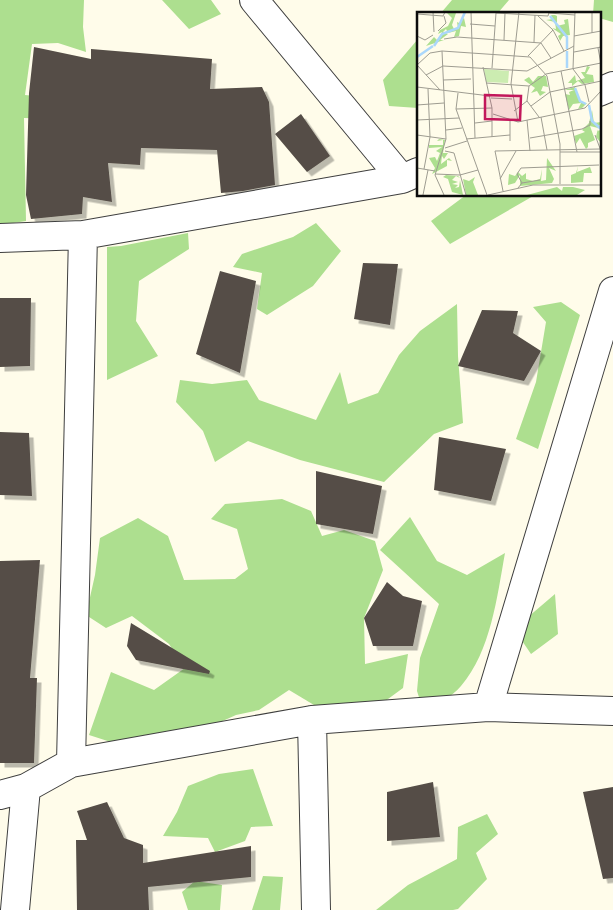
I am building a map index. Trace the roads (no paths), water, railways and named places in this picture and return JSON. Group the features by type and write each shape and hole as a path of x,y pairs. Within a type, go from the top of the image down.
{"street":[{"path":"254,0 410,176"},
{"path":"600,92 613,86"},
{"path":"0,238 83,235 410,176"},
{"path":"71,763 83,235"},
{"path":"488,707 613,291"},
{"path":"0,795 26,788 71,763 312,720 488,707 613,711"},
{"path":"312,720 316,910"},
{"path":"15,910 26,788"}]}
